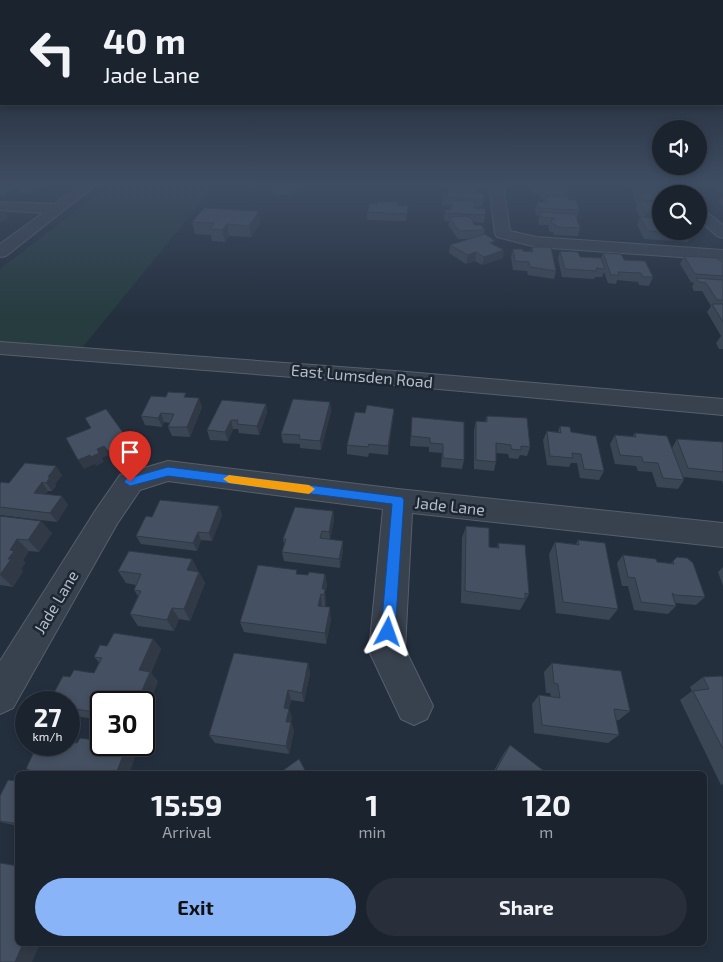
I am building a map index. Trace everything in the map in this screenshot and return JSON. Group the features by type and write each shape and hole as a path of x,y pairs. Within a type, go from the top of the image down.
{"street":[{"path":"0,252 30,229"},
{"path":"501,229 502,234 536,242 723,255"},
{"name":"East Lumsden Road","path":"0,348 395,378 723,407"},
{"name":"Jade Lane","path":"0,695 107,516 130,482 168,471 398,500 723,535"},
{"path":"398,500 387,651 414,706"}],"green space":[{"path":"52,229 179,229 82,348 0,342 0,269"}],"building":[{"path":"457,229 485,230 459,231"},
{"path":"485,234 495,241 490,243 504,250 484,257 476,252 468,255 450,245"},
{"path":"532,247 551,247 556,271 530,267 529,262 515,261 513,249 533,252"},
{"path":"560,251 578,252 580,257 601,258 605,269 596,268 597,271 565,269"},
{"path":"603,253 621,254 624,260 645,261 653,277 643,277 641,273 618,272 619,275 611,275"},
{"path":"684,256 717,258 723,261 723,276 695,274"},
{"path":"696,278 723,280 723,300 717,300 706,283 699,282"},
{"path":"712,304 723,304 723,322"},
{"path":"168,392 186,393 184,397 199,398 187,427 168,427 174,414 161,413 158,418 141,416 151,396 166,397"},
{"path":"293,399 330,402 320,441 299,439 300,435 281,434"},
{"path":"222,400 266,404 257,426 237,424 238,420 231,420 225,432 207,430"},
{"path":"367,405 394,409 388,446 369,444 368,447 347,445 355,412 365,413"},
{"path":"106,409 129,441 108,451 104,446 97,449 99,453 78,460 66,438 91,428 85,418"},
{"path":"487,416 527,418 530,447 521,446 521,450 511,449 511,445 496,443 496,462 476,460 476,421 487,422"},
{"path":"412,417 464,422 464,460 443,458 443,444 430,443 430,438 411,436"},
{"path":"560,426 570,427 571,432 596,436 604,471 584,469 581,454 572,453 573,458 550,456 547,431 561,433"},
{"path":"635,433 667,436 684,480 663,478 658,463 643,462 642,457 620,455 615,435 636,437"},
{"path":"677,439 723,442 723,472 688,468"},
{"path":"25,463 56,466 46,483 42,482 34,493 62,496 50,513 0,507 1,482 9,483"},
{"path":"160,500 219,506 209,533 198,532 193,543 136,536 146,516 152,517"},
{"path":"295,507 333,511 329,532 322,531 320,538 343,541 339,559 282,552 286,539 283,539"},
{"path":"0,516 41,521 28,540 17,539 10,550 14,551 8,559 11,559 0,575"},
{"path":"466,526 489,528 489,547 499,548 498,543 525,545 529,594 525,593 525,599 465,591"},
{"path":"578,540 605,543 618,609 563,602 555,542 579,545"},
{"path":"129,551 192,559 187,570 199,572 184,609 172,608 167,620 130,614 141,591 134,590 141,574 118,571"},
{"path":"623,555 656,559 657,562 674,564 673,561 677,557 687,558 693,563 705,597 675,595 672,593 676,606 641,602 635,578 628,577"},
{"path":"258,565 297,570 296,574 308,575 309,572 325,574 322,589 325,589 324,595 321,594 318,606 330,607 325,633 240,622"},
{"path":"114,633 153,639 139,670 150,672 142,691 90,691 90,711 80,710 80,691 55,691 63,676 70,677 74,670 94,673 102,658 94,657 100,645 107,646"},
{"path":"234,653 308,663 302,693 288,690 284,708 289,709 286,722 291,722 286,746 209,735"},
{"path":"552,663 621,671 630,711 614,709 619,735 542,725 539,695 560,698 558,684 554,683"},
{"path":"722,676 723,749 693,691 709,689 703,677"},
{"path":"80,738 90,739 90,756 123,756 117,771 30,771 26,769 32,756 80,756"},
{"path":"510,745 544,771 496,771"},
{"path":"299,759 305,771 282,771"},
{"path":"8,780 15,781 15,824 0,821 0,796"},
{"path":"0,863 15,866 15,946 22,946 15,962 0,962"}],"slow traffic":[{"path":"229,479 309,489"}],"route":[{"path":"130,482 168,471 398,500 388,632"}]}
